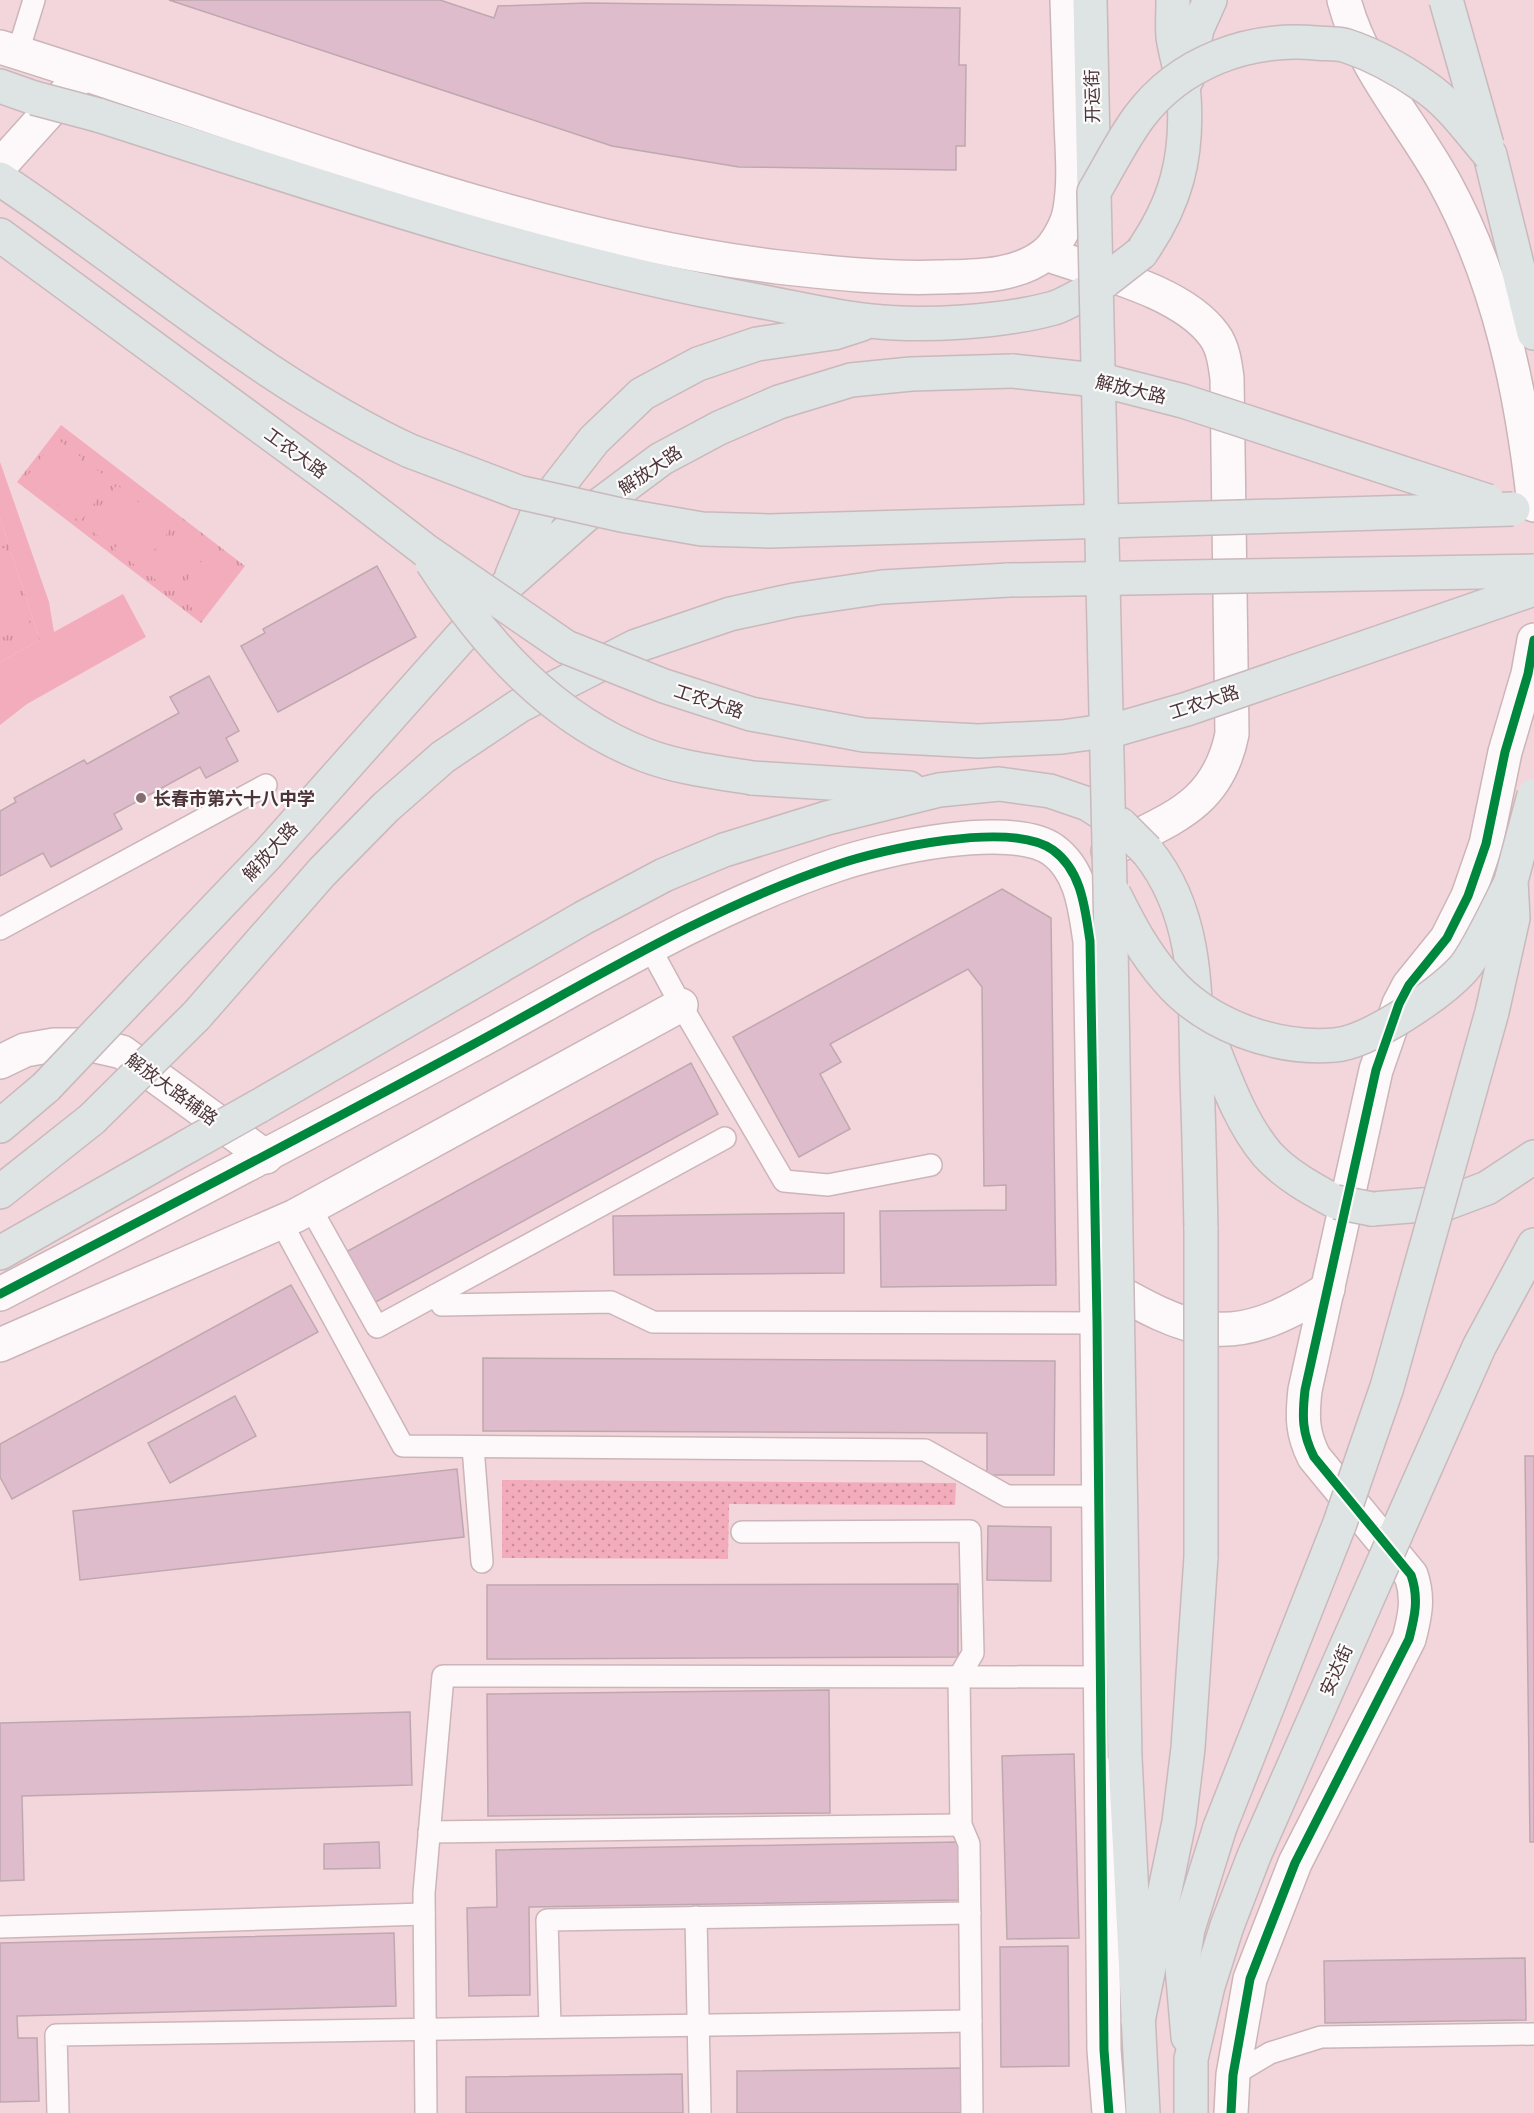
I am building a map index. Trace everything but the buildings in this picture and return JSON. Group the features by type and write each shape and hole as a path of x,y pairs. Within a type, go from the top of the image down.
{"main road":[{"name":"开运街","path":"1090,0 1110,887 1125,1758 1138,2021"},
{"path":"0,86 455,229 699,290 872,321 943,322 1002,318 1056,307 1105,281 1141,253 1160,226 1174,192 1184,155 1184,95 1173,35 1173,0"},
{"path":"1184,95 1197,29 1210,0"},
{"path":"1446,0 1490,155 1534,333"},
{"path":"1094,192 1139,117 1167,89 1199,64 1244,47 1289,40 1346,45 1384,62 1426,87 1463,123 1490,155"},
{"path":"4,177 278,377 380,438 410,452 518,492 621,515 702,529 769,531 1527,508"},
{"name":"工农大路","path":"0,235 425,550 566,647 664,686 751,714 864,735 978,741 1062,737 1118,729 1187,709 1534,589"},
{"path":"509,583 538,513 594,440 642,394 698,364 757,344 834,333 872,321"},
{"name":"解放大路","path":"0,1126 46,1087 266,856 509,583 586,515 661,459 719,428 779,402 851,380 911,374 1013,371 1106,381 1184,401 1527,508"},
{"path":"425,550 460,606 506,660 562,710 599,734 645,755 693,769 752,778 939,790"},
{"path":"0,1192 92,1119 196,1016 322,872 386,807 443,757 519,706 636,646 730,614 794,600 882,587 1009,580 1534,571"},
{"path":"0,1252 259,1106 583,918 663,875 724,850 815,822 939,790 999,784 1050,791 1088,804 1121,825 1165,873 1178,904 1190,944 1196,1005 1201,1230 1201,1557 1188,1749 1179,1822 1138,2021 1143,2113"},
{"path":"1110,887 1137,940 1168,981 1218,1021 1288,1043 1336,1045 1376,1032 1430,997 1464,968 1511,881 1534,795"},
{"path":"1191,2059 1183,2001 1182,1967 1188,1929 1220,1827 1340,1523 1387,1387 1491,1012 1513,918 1511,881"},
{"path":"1196,1005 1245,1122 1268,1155 1300,1182 1336,1202 1372,1209 1447,1203 1487,1188 1534,1157"},
{"name":"安达街","path":"1191,2113 1191,2059 1208,1986 1227,1926 1254,1856 1479,1347 1534,1245"}],"street":[{"path":"9,50 446,193 578,229 704,258 829,273 916,278 971,276 1021,269 1046,254 1061,233 1070,213 1073,178 1067,0"},
{"path":"1344,0 1368,65 1422,143 1446,184 1495,296 1514,376 1527,508"},
{"path":"4,177 84,73"},
{"path":"1046,254 1153,292 1199,318 1215,336 1223,355 1227,378 1232,734 1223,769 1213,786 1189,807 1072,870"},
{"path":"1231,2113 1233,2075 1250,1979 1271,1921 1295,1863 1409,1639 1416,1610 1417,1590 1411,1575 1314,1457 1306,1441 1301,1422 1305,1390 1376,1070 1399,1004 1409,985 1447,938 1468,896 1486,844 1505,752 1528,674 1534,640"},
{"path":"0,1294 266,1156 650,948 794,881 837,865 915,843 967,838 1018,839 1052,849 1072,870 1083,898 1090,941 1097,1280 1104,2050 1109,2113"},
{"path":"0,1345 281,1222 681,1005"},
{"name":"解放大路辅路","path":"0,1062 25,1050 54,1045 91,1045 122,1052 266,1156"},
{"path":"1097,1280 1163,1316 1180,1323 1210,1330 1234,1329 1260,1324 1297,1309 1328,1289"}],"lane":[{"path":"9,50 34,0"},
{"path":"0,929 266,785"},
{"path":"650,948 784,1181 828,1185 931,1166"},
{"path":"310,1207 377,1326 725,1137"},
{"path":"281,1222 403,1446 925,1450 1007,1496 1099,1496"},
{"path":"436,1294 442,1305 611,1302 653,1322 1097,1323"},
{"path":"473,1447 482,1562"},
{"path":"742,1532 970,1531 973,1653 959,1677 961,1825 969,1844 972,2113"},
{"path":"426,2113 424,1914 443,1676 1100,1677"},
{"path":"429,1832 961,1825"},
{"path":"550,2027 547,1920 970,1913"},
{"path":"0,1927 424,1914"},
{"path":"696,1917 700,2113"},
{"path":"58,2113 56,2036 425,2028 971,2021"},
{"path":"1233,2075 1270,2053 1322,2037 1534,2034"}],"green space":[{"path":"61,425 245,566 201,623 17,482"},
{"path":"56,438 82,458 50,499 24,480"},
{"path":"86,461 111,481 80,522 54,502"},
{"path":"0,462 49,602 54,632 123,594 146,637 27,704 0,725 0,662 40,640 0,518"},
{"path":"117,485 142,505 111,545 84,526"},
{"path":"146,507 172,527 140,569 114,549"},
{"path":"0,518 40,640 0,662"},
{"path":"177,531 203,551 171,592 146,572"},
{"path":"5,548 31,627 0,638 0,549"},
{"path":"207,554 233,574 201,615 176,595"},
{"path":"502,1480 956,1483 955,1505 729,1504 728,1559 502,1558"}],"cycle path":[{"path":"1231,2113 1233,2075 1250,1979 1295,1863 1409,1639 1413,1623 1415,1599 1411,1575 1314,1457 1304,1425 1305,1390 1376,1070 1399,1004 1409,985 1447,938 1468,896 1486,844 1505,752 1528,674 1534,640"},
{"path":"0,1294 354,1108 650,947 788,882 857,859 946,840 1008,837 1033,841 1053,850 1063,859 1076,880 1084,904 1090,941 1097,1323 1104,2050 1109,2113"}],"place":[{"name":"长春市第六十八中学","path":"141,798"}]}
